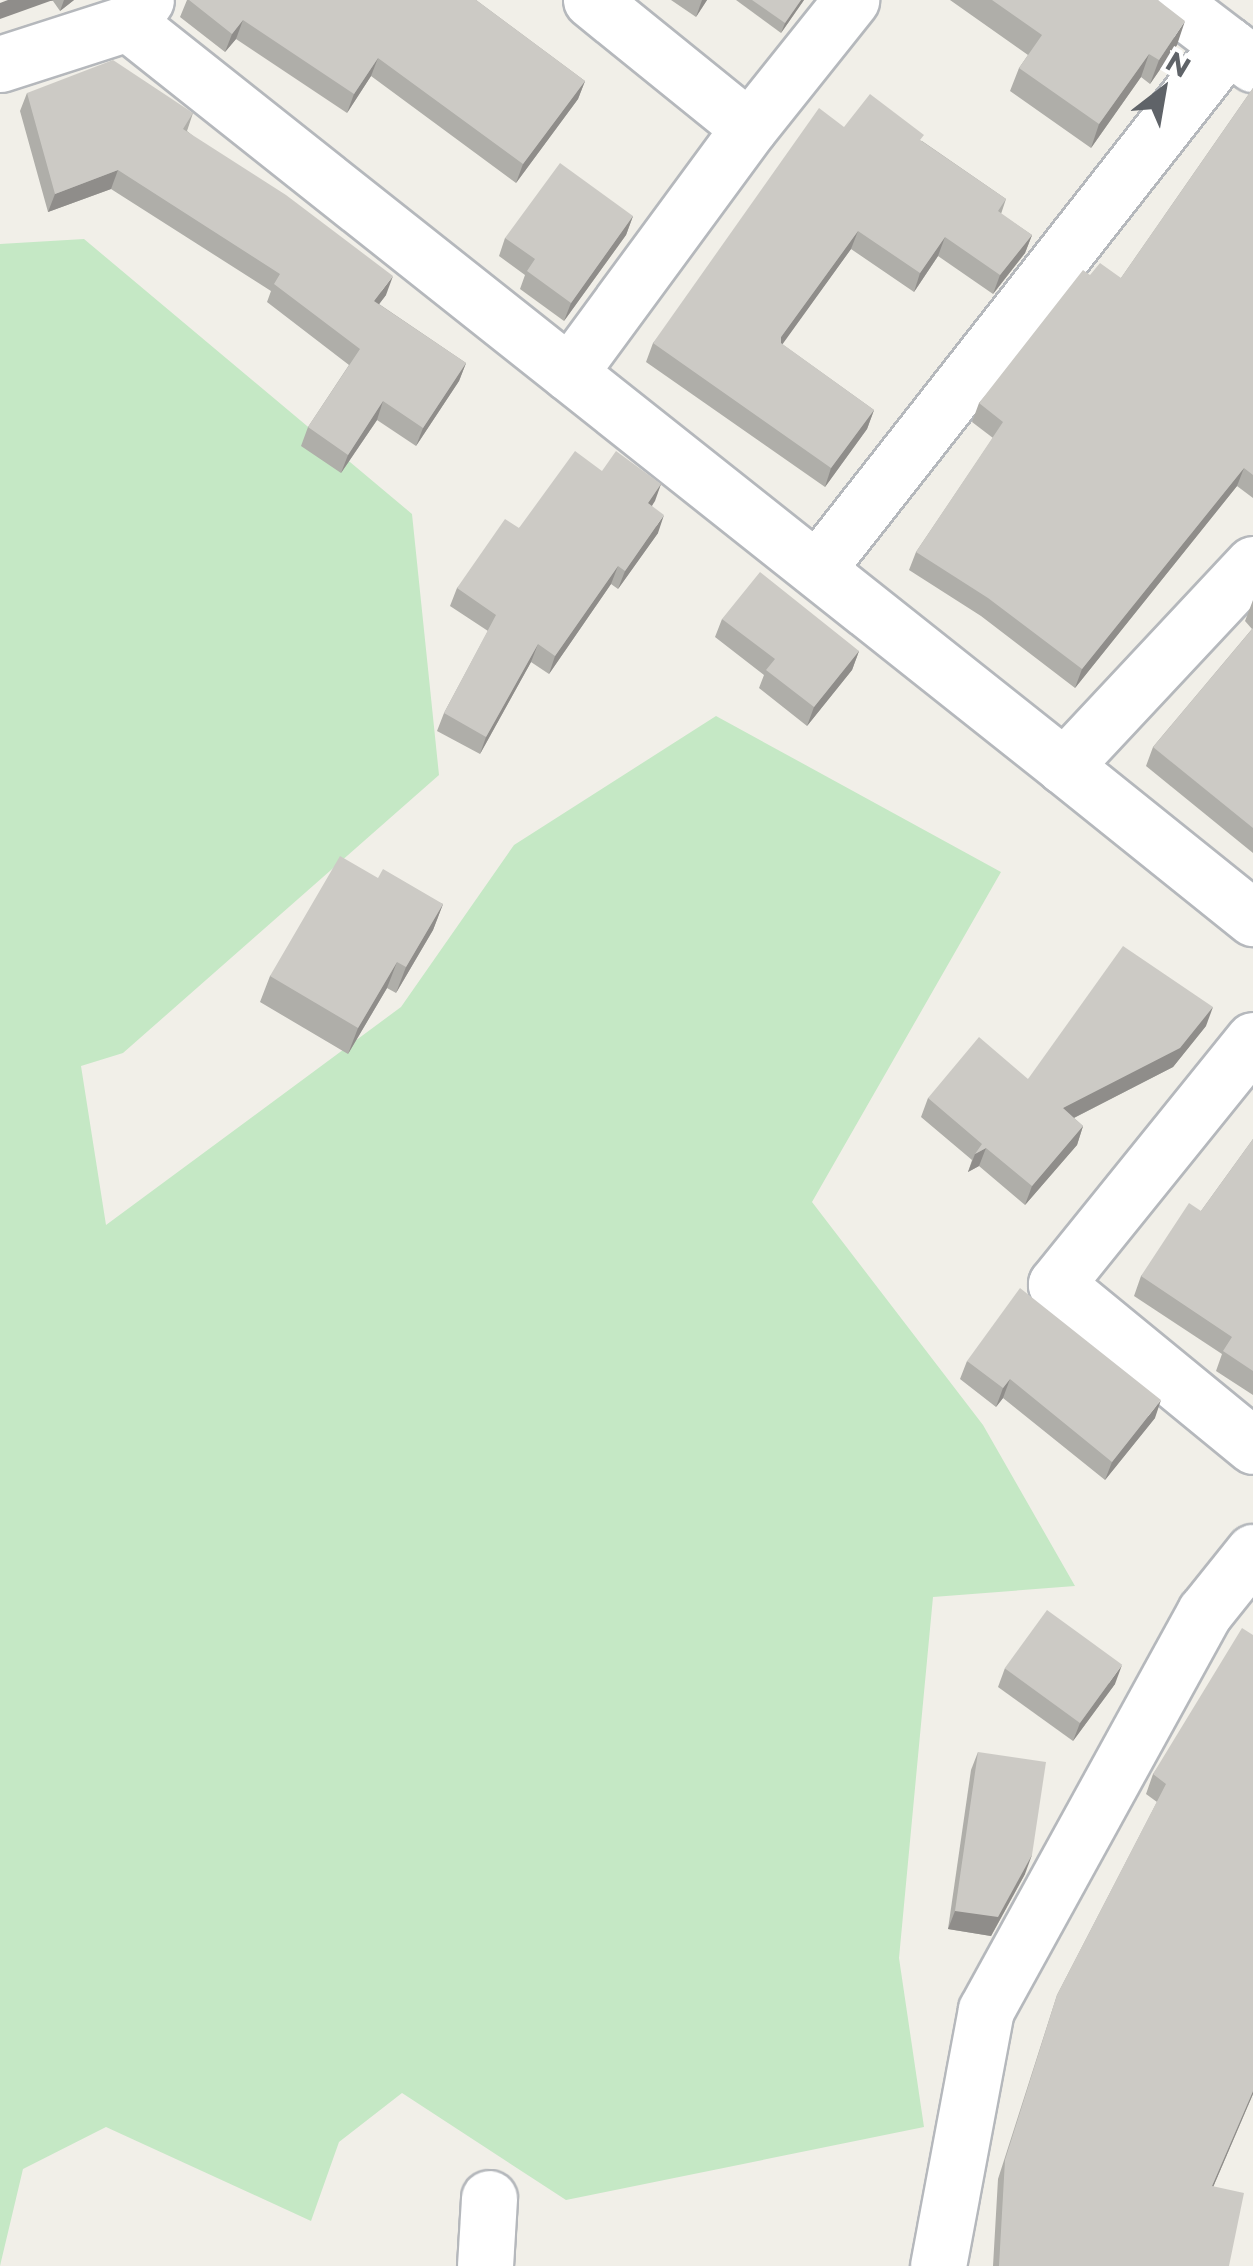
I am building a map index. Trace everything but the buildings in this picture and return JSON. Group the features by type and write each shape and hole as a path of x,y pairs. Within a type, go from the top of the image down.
{"street":[{"path":"590,0 749,128"},
{"path":"569,373 749,128 851,0"},
{"path":"816,569 1240,54 1169,0"},
{"path":"0,64 137,12 569,373 1253,918"},
{"path":"1064,766 1253,564"},
{"path":"1253,1040 1056,1284 1253,1446"},
{"path":"938,2266 986,2010 1205,1612 1253,1552"},
{"path":"485,2266 489,2198"}],"green space":[{"path":"84,239 412,514 439,775 123,1053 81,1066 106,1225 401,1007 514,845 716,716 1001,872 812,1202 983,1425 1075,1586 933,1597 899,1958 924,2127 566,2200 402,2093 339,2142 311,2221 106,2127 23,2169 0,2266 0,244"}]}
